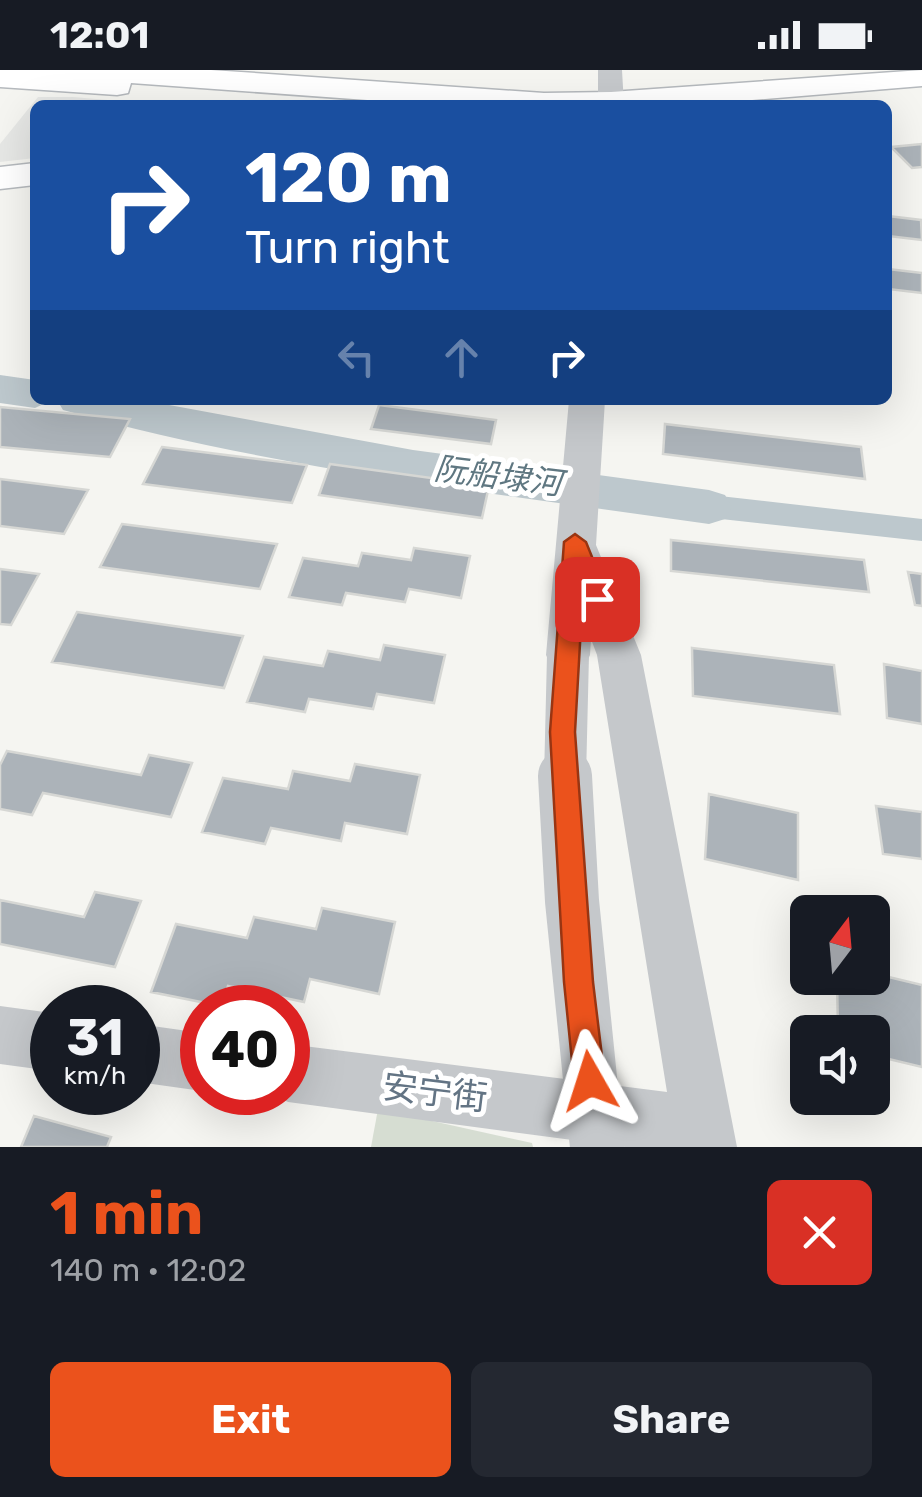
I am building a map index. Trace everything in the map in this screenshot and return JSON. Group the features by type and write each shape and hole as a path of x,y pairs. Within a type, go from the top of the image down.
{"main road":[{"path":"78,70 493,100"},
{"path":"657,100 922,77"},
{"path":"0,78 325,90 359,100"},
{"path":"873,100 922,94"},
{"path":"0,178 30,175"}],"street":[{"path":"610,70 611,100"},
{"path":"570,1134 578,982 562,732 586,412"},
{"path":"575,542 620,655 704,1137"},
{"path":"0,1035 30,1039"},
{"name":"安宁街","path":"310,1078 570,1134 704,1137"}],"shaded area":[{"path":"73,97 108,100 36,100"},
{"path":"30,107 30,159 0,162 0,144"},
{"path":"640,487 922,519 922,541 640,510"},
{"path":"378,1109 532,1143 533,1147 371,1147"}],"building":[{"path":"922,144 922,167 912,168 892,147"},
{"path":"892,216 921,220 922,240 892,236"},
{"path":"892,269 922,273 922,293 892,289"},
{"path":"379,405 496,420 491,444 371,429"},
{"path":"0,407 130,419 110,457 0,447"},
{"path":"665,424 861,447 865,479 663,454"},
{"path":"162,447 307,465 292,503 143,484"},
{"path":"330,464 489,486 482,518 319,495"},
{"path":"0,479 88,490 64,534 0,526"},
{"path":"122,524 277,544 260,589 100,567"},
{"path":"671,540 864,560 869,592 671,571"},
{"path":"414,548 470,556 461,598 409,589 405,602 346,593 342,605 289,597 303,558 358,566 362,553 411,560"},
{"path":"0,569 39,574 11,625 0,624"},
{"path":"908,572 922,574 922,606 915,605"},
{"path":"77,612 243,636 224,688 52,662"},
{"path":"384,645 445,655 434,703 377,694 373,709 309,699 305,712 247,702 264,657 323,666 328,651 380,660"},
{"path":"692,648 834,665 840,714 693,696"},
{"path":"884,664 922,671 922,724 887,718"},
{"path":"7,751 141,775 149,755 192,763 171,817 43,793 32,815 0,809 0,765"},
{"path":"355,764 420,775 407,834 345,823 341,841 271,828 265,844 202,832 223,778 288,789 293,771 350,781"},
{"path":"709,794 798,813 798,880 705,859"},
{"path":"876,806 922,812 922,859 883,854"},
{"path":"95,892 141,901 115,967 0,944 0,900 84,917"},
{"path":"322,908 395,922 379,994 310,979 308,985 180,985 180,998 160,994 160,985 154,985 176,924 247,938 254,917 316,929"},
{"path":"890,977 922,985 922,1067 890,1059 890,1015 838,1015 837,995 890,995"},
{"path":"34,1116 111,1137 107,1147 21,1147"}],"waterway":[{"name":"阮船埭河","path":"0,389 30,393"},
{"name":"阮船埭河","path":"100,405 210,430 413,466 709,507"}],"route":[{"path":"590,1081 578,982 562,732 575,542 597,599"}]}
